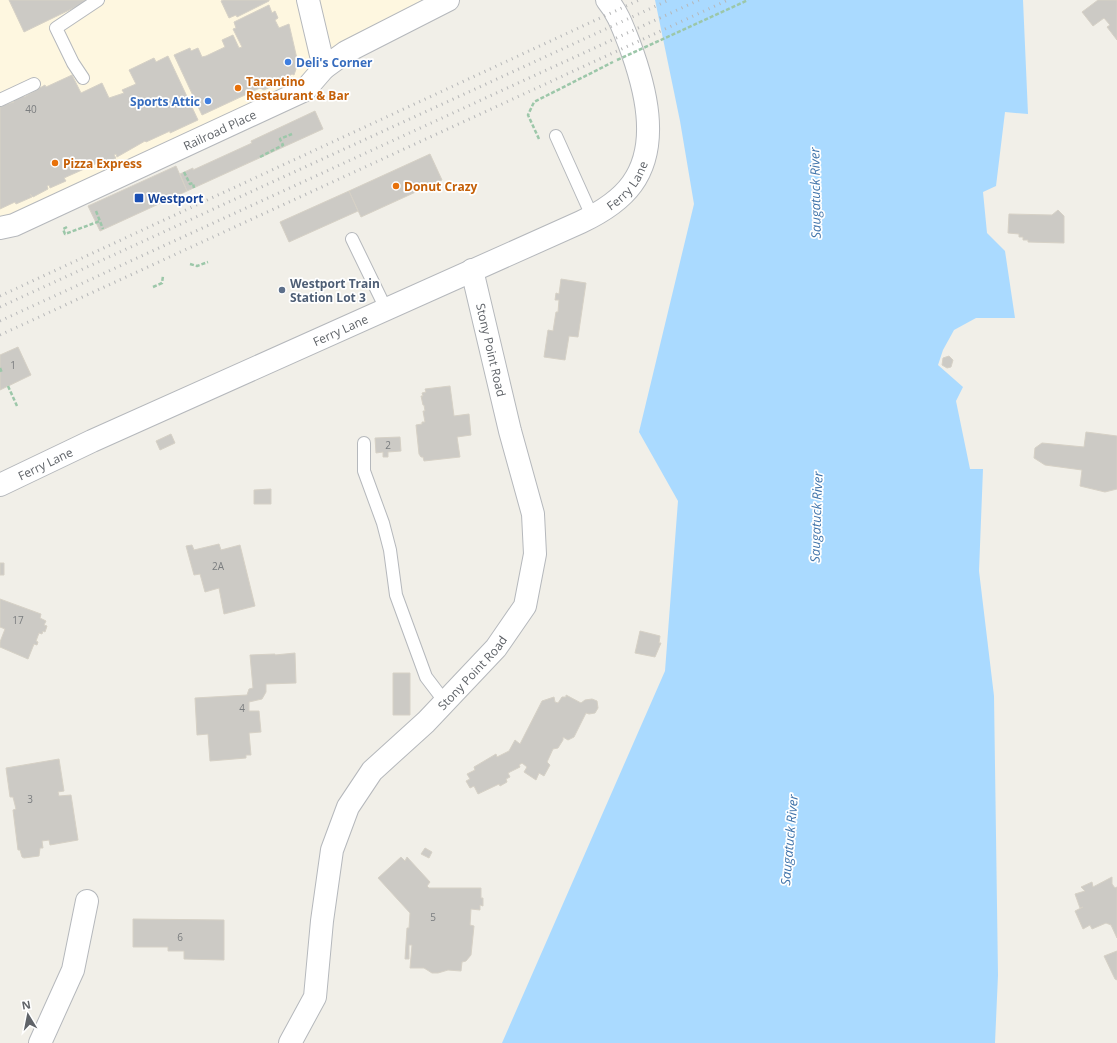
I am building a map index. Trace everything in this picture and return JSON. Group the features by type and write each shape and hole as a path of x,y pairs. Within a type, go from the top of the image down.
{"street":[{"path":"308,0 324,68"},
{"name":"Railroad Place","path":"0,228 14,225 305,90 324,68 346,52 448,0"},
{"name":"Ferry Lane","path":"0,484 592,216 616,202 632,184 642,163 647,120 645,93 639,70 619,18 607,0"},
{"name":"Stony Point Road","path":"290,1043 315,997 322,921 332,850 348,807 372,771 426,722 496,648 525,606 535,554 533,514 509,423 472,270"},
{"path":"40,1043 73,970 87,901"}],"lane":[{"path":"83,78 73,63 56,28 98,0"},
{"path":"0,100 34,84"},
{"path":"556,136 592,216"},
{"path":"352,239 386,309"},
{"path":"364,443 364,471 383,523 390,550 396,595 426,677 445,702"}],"path":[{"path":"541,144 528,115 534,102 617,60 748,0"},
{"path":"260,157 283,145 280,139 292,134"},
{"path":"184,172 190,184 193,183 194,188"},
{"path":"96,211 103,229"},
{"path":"69,226 63,229 65,234 100,221"},
{"path":"190,264 197,266 208,262"},
{"path":"153,287 162,283 163,276"},
{"path":"0,368 2,373"},
{"path":"8,386 17,406"}],"shaded area":[{"path":"0,0 448,0 314,80 0,228"}],"water":[{"name":"Saugatuck River","path":"655,0 1023,0 1028,114 1005,112 996,186 983,192 987,233 1005,251 1015,318 976,318 954,330 943,350 938,365 963,387 956,401 970,469 983,469 979,571 994,696 998,975 995,1043 502,1043 665,671 678,501 639,432 694,204 680,121"}],"building":[{"path":"9,0 90,0 24,32"},
{"path":"1098,0 1117,0 1117,40 1107,27 1110,25 1104,18 1093,26 1082,12"},
{"path":"221,1 269,1 237,17 236,15 229,18"},
{"path":"269,5 272,13 275,11 278,18 275,20 279,28 289,24 298,63 294,75 292,74 281,82 264,90 260,88 202,115 174,55 190,48 191,51 198,48 202,57 206,56 225,47 222,40 233,35 239,48 242,47 233,29 236,28 234,22"},
{"path":"168,56 198,120 170,133 170,131 146,142 145,141 117,157 116,154 114,155 116,158 103,164 102,161 64,178 66,181 50,188 49,185 47,186 48,189 33,197 30,194 32,197 16,204 15,202 0,209 0,106 14,102 13,100 23,95 24,97 45,85 46,87 72,75 81,93 102,83 109,98 124,93 122,90 136,84 129,70 154,58 156,62"},
{"path":"315,111 323,129 187,191 180,174 193,168 193,170 252,143 251,141"},
{"name":"Donut Crazy","path":"430,154 442,180 361,217 349,191"},
{"path":"176,166 187,191 100,231 88,206"},
{"path":"349,191 358,211 289,242 280,222"},
{"path":"1058,210 1064,216 1064,243 1028,242 1028,240 1023,240 1023,237 1019,237 1019,234 1008,233 1009,214 1052,215"},
{"path":"561,279 586,283 578,337 569,336 565,360 544,357 548,330 553,331 556,312 558,312 559,300 555,300 556,293 559,294"},
{"path":"18,347 31,375 0,390 0,355"},
{"path":"949,356 953,360 951,367 947,368 942,365 943,358"},
{"path":"450,386 454,416 469,414 471,435 457,437 460,457 424,461 423,457 419,454 416,425 425,422 423,411 425,411 421,396 423,396 422,393 426,392 425,389"},
{"path":"1086,432 1117,436 1117,489 1105,492 1080,486 1082,470 1045,465 1034,458 1035,448 1042,443 1084,447"},
{"path":"171,434 175,443 160,450 156,441"},
{"path":"400,437 401,451 388,452 388,457 383,457 383,452 376,453 375,438"},
{"path":"271,489 271,504 254,504 254,490"},
{"path":"219,544 221,550 240,545 255,606 224,614 219,588 205,592 200,574 194,575 186,546 192,545 194,550"},
{"path":"0,563 4,563 4,575 0,575"},
{"path":"0,599 41,614 40,618 46,621 44,625 47,626 45,632 43,631 42,634 39,633 36,641 38,642 37,645 34,644 28,659 0,647 0,642 5,629 0,627"},
{"path":"640,631 660,636 659,643 661,643 655,657 635,653"},
{"path":"295,653 296,683 266,684 266,692 262,699 249,702 249,711 259,711 261,732 249,733 251,755 246,755 246,758 210,761 208,734 197,735 195,698 247,695 249,689 253,688 250,655"},
{"path":"393,673 410,673 410,715 393,715"},
{"path":"566,695 581,703 585,700 592,699 597,701 598,708 595,713 586,713 574,737 568,740 563,737 563,740 558,748 553,749 547,762 550,765 544,776 539,773 536,780 524,772 527,767 522,763 519,765 520,767 508,773 510,777 506,779 507,782 500,786 499,784 478,794 474,786 470,788 466,781 470,779 467,774 475,770 474,767 496,754 497,757 509,751 515,740 520,744 542,701 554,697 555,702 558,703 562,697 566,697"},
{"path":"59,759 64,791 58,792 59,796 71,795 78,840 50,845 49,840 42,841 43,848 40,848 39,856 24,858 22,857 20,850 18,850 13,810 16,809 13,797 10,797 6,768"},
{"path":"425,848 432,852 429,858 421,854"},
{"path":"401,857 405,861 407,857 430,882 427,886 429,888 481,888 483,906 480,905 480,910 471,909 470,925 474,926 471,955 466,961 462,962 461,971 448,970 432,973 424,968 410,968 412,945 409,945 409,959 405,959 407,928 409,928 410,913 378,878"},
{"path":"1112,877 1112,884 1115,888 1117,887 1117,938 1111,925 1106,923 1092,929 1090,925 1083,929 1075,911 1083,907 1080,908 1075,894 1085,891 1081,887 1092,882 1093,887"},
{"path":"133,919 224,920 224,960 184,959 184,951 168,951 168,947 133,947"},
{"path":"1117,951 1117,980 1115,979 1104,956"}],"railway":[{"path":"0,296 639,0"},
{"path":"0,307 669,0"},
{"path":"0,321 699,0"},
{"path":"0,335 728,0"}],"place":[{"name":"Deli's Corner","path":"288,62"},
{"name":"Tarantino Restaurant & Bar","path":"238,88"},
{"name":"Sports Attic","path":"208,101"},
{"name":"Pizza Express","path":"55,163"},
{"name":"Donut Crazy","path":"396,186"},
{"name":"Westport","path":"139,198"},
{"name":"Westport Train Station Lot 3","path":"282,290"}]}
